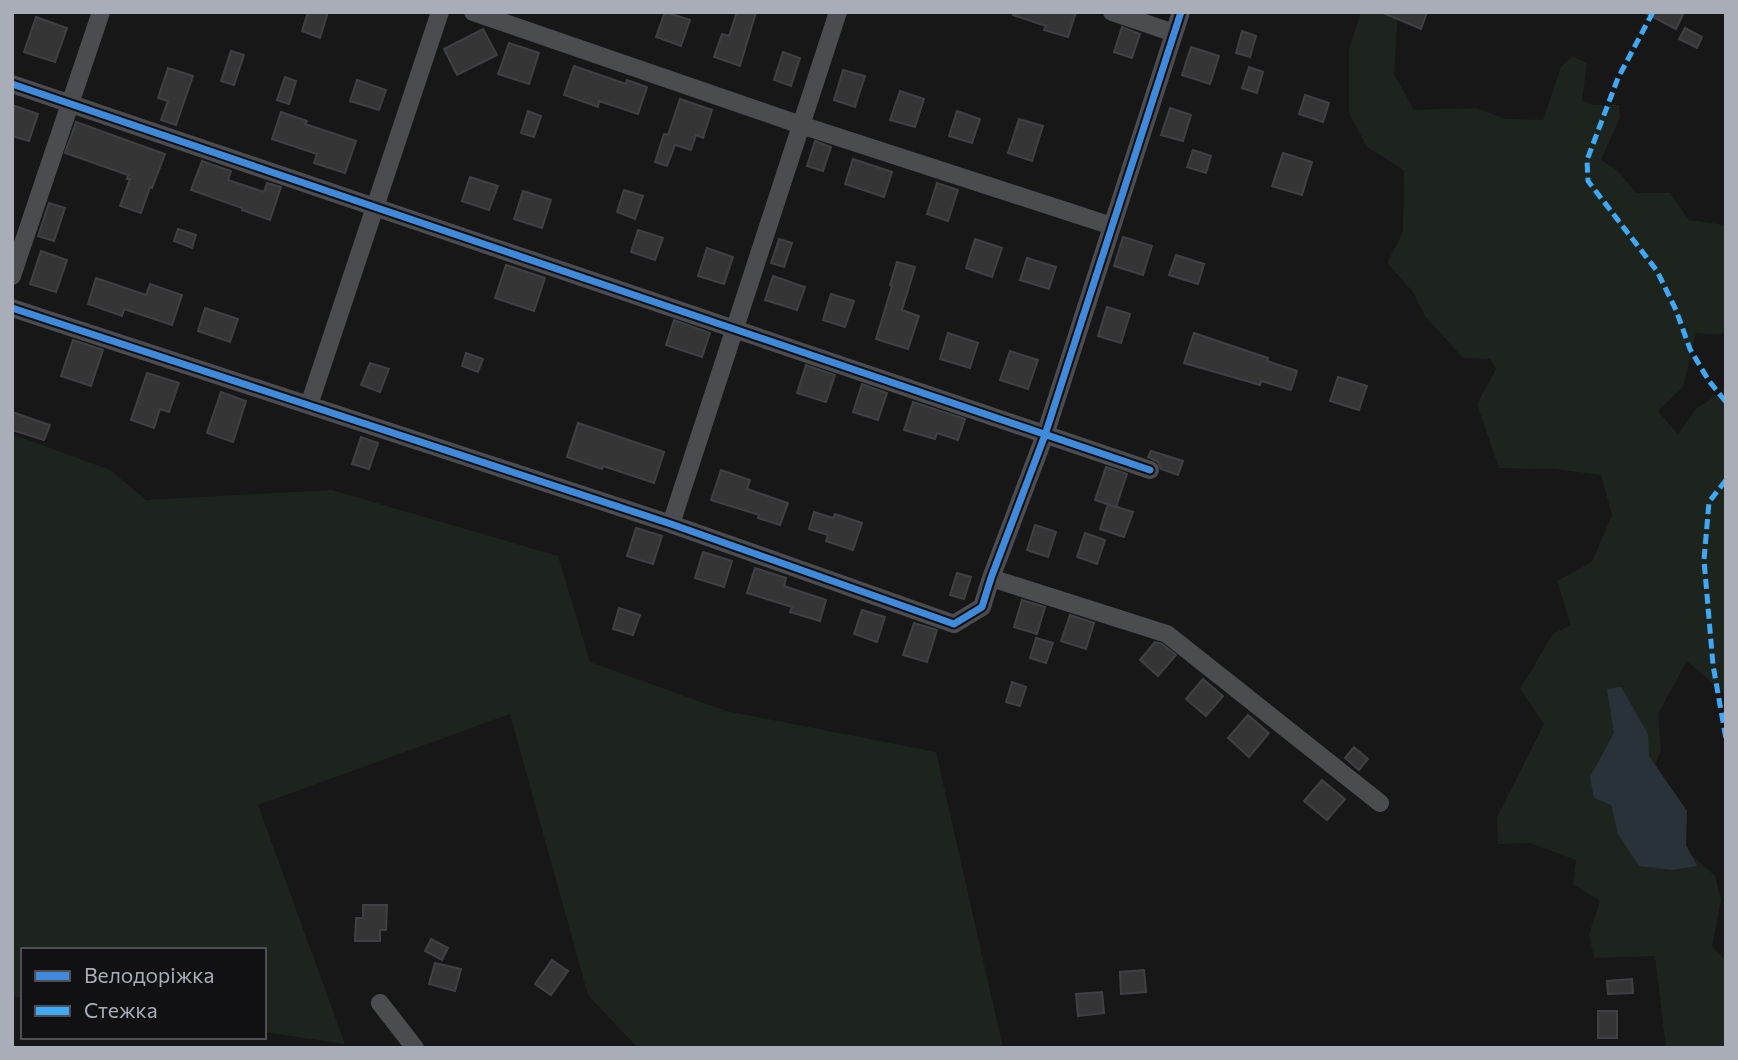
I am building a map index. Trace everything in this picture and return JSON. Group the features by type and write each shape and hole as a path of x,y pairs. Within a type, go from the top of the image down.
{"street":[{"path":"12,276 102,12"},
{"path":"309,405 440,12"},
{"path":"473,12 801,125 1112,226"},
{"path":"671,524 838,12"},
{"path":"1112,12 1174,33"},
{"path":"12,308 671,524 954,624 982,607 1045,435 1181,12"},
{"path":"12,84 1150,471"},
{"path":"991,578 1167,634 1380,803"},
{"path":"380,1003 415,1048"}],"shaded area":[{"path":"1361,12 1398,12 1394,74 1414,110 1477,108 1506,119 1543,120 1561,67 1572,56 1587,63 1582,100 1593,105 1619,105 1620,117 1601,160 1618,171 1636,193 1670,193 1689,220 1726,226 1726,331 1718,335 1696,333 1683,387 1658,411 1678,434 1696,409 1726,389 1726,695 1687,661 1658,714 1661,750 1644,794 1665,831 1715,876 1721,899 1712,946 1726,961 1726,1048 1666,1048 1655,956 1594,958 1589,934 1600,901 1573,884 1576,860 1530,843 1498,844 1497,817 1544,724 1520,689 1553,634 1571,625 1557,581 1592,562 1612,515 1601,475 1555,469 1499,468 1477,404 1496,369 1490,359 1463,358 1425,316 1413,292 1387,263 1403,232 1404,170 1367,147 1349,113 1349,50"},
{"path":"12,434 110,470 146,500 332,490 558,556 590,662 726,711 936,752 1003,1048 638,1048 588,995 510,714 258,805 345,1044 266,1032 266,948 21,948 21,998 12,996"},
{"path":"1621,687 1648,734 1649,756 1687,811 1686,845 1697,866 1672,870 1639,866 1618,834 1611,805 1594,798 1590,777 1614,733 1607,689"}],"building":[{"path":"308,12 328,12 320,38 302,31"},
{"path":"665,12 690,20 681,46 656,37"},
{"path":"737,12 756,12 740,66 714,57 722,34 729,36"},
{"path":"1013,12 1076,12 1068,37 1044,30 1046,26 1013,15"},
{"path":"1381,12 1427,12 1421,29"},
{"path":"1644,12 1684,12 1676,29"},
{"path":"36,17 67,28 55,62 24,52"},
{"path":"1122,27 1140,34 1132,58 1114,52"},
{"path":"1685,28 1702,37 1697,48 1679,39"},
{"path":"483,29 497,55 457,75 444,49"},
{"path":"1242,31 1256,36 1250,57 1236,53"},
{"path":"509,43 539,53 529,84 498,74"},
{"path":"1191,47 1219,56 1210,84 1182,75"},
{"path":"231,51 244,55 234,85 221,81"},
{"path":"783,52 800,58 791,86 774,80"},
{"path":"574,66 626,84 627,80 647,87 638,114 599,101 598,107 564,95"},
{"path":"1249,67 1263,72 1257,93 1242,88"},
{"path":"168,68 193,76 176,125 161,120 168,101 158,98"},
{"path":"843,70 865,76 855,107 834,100"},
{"path":"285,77 296,81 289,104 277,100"},
{"path":"357,80 386,90 379,110 350,101"},
{"path":"900,91 924,99 915,127 890,120"},
{"path":"1305,95 1329,103 1323,122 1299,114"},
{"path":"680,99 712,110 703,138 696,135 691,150 675,145 667,166 655,162 664,134 668,135"},
{"path":"15,106 38,114 29,141 12,136 12,114"},
{"path":"1170,108 1191,115 1183,141 1161,135"},
{"path":"528,111 541,116 534,137 521,133"},
{"path":"957,111 980,119 972,143 949,136"},
{"path":"281,112 307,121 305,124 356,141 345,173 314,163 317,154 272,139"},
{"path":"1019,119 1043,126 1032,161 1008,153"},
{"path":"76,122 165,154 141,213 120,206 130,179 127,179 128,175 65,153"},
{"path":"815,141 831,147 823,171 807,166"},
{"path":"1193,150 1211,156 1206,173 1187,167"},
{"path":"1283,153 1312,162 1302,195 1272,186"},
{"path":"853,159 892,172 884,197 845,184"},
{"path":"202,161 231,171 228,180 264,192 267,183 281,187 270,220 191,190"},
{"path":"470,177 498,186 489,210 462,201"},
{"path":"937,183 958,190 948,221 927,214"},
{"path":"624,190 643,196 635,219 617,212"},
{"path":"523,191 551,200 542,228 514,219"},
{"path":"49,203 65,208 54,241 38,236"},
{"path":"178,229 196,235 192,248 174,241"},
{"path":"638,230 663,238 655,260 631,252"},
{"path":"1123,237 1152,246 1143,275 1114,266"},
{"path":"779,239 792,243 784,267 771,263"},
{"path":"975,239 1002,248 992,277 966,268"},
{"path":"707,248 733,257 724,284 698,276"},
{"path":"41,251 67,260 56,292 30,284"},
{"path":"1176,255 1204,264 1198,284 1169,275"},
{"path":"1027,258 1056,267 1049,289 1020,280"},
{"path":"897,262 915,267 902,310 919,316 908,349 876,339"},
{"path":"506,265 545,278 534,311 495,298"},
{"path":"773,276 805,287 797,310 765,300"},
{"path":"96,278 146,295 150,284 182,295 172,325 124,309 122,316 88,304"},
{"path":"831,294 854,301 845,327 823,320"},
{"path":"1107,307 1130,314 1121,343 1098,336"},
{"path":"205,308 238,319 230,342 198,331"},
{"path":"674,320 710,333 702,357 666,345"},
{"path":"948,333 978,343 970,368 940,359"},
{"path":"1194,333 1268,358 1267,361 1297,371 1291,390 1261,381 1260,385 1184,363"},
{"path":"73,340 103,350 91,386 61,376"},
{"path":"1010,351 1038,360 1028,389 1000,380"},
{"path":"466,353 483,359 478,372 462,366"},
{"path":"370,363 389,369 380,392 361,385"},
{"path":"806,365 835,375 826,402 797,393"},
{"path":"147,373 179,383 169,412 160,409 154,428 131,420"},
{"path":"1338,377 1367,386 1359,410 1330,401"},
{"path":"862,384 887,393 878,420 853,412"},
{"path":"221,392 246,401 233,442 207,433"},
{"path":"913,402 965,419 958,440 937,433 935,439 904,430"},
{"path":"12,412 50,425 44,440 12,430"},
{"path":"578,423 664,452 654,483 567,457"},
{"path":"361,437 378,443 369,469 352,464"},
{"path":"1151,451 1183,461 1178,475 1161,469 1158,462 1148,457"},
{"path":"1106,467 1127,474 1116,507 1095,500"},
{"path":"721,470 750,480 747,489 788,503 780,525 758,518 759,515 711,500"},
{"path":"1108,504 1133,512 1124,537 1100,529"},
{"path":"814,512 833,518 835,514 862,523 853,550 826,541 828,535 809,529"},
{"path":"1035,525 1056,532 1048,557 1027,550"},
{"path":"636,528 662,536 653,564 627,556"},
{"path":"1085,533 1105,540 1097,564 1077,557"},
{"path":"703,552 732,561 724,587 695,578"},
{"path":"755,568 786,578 784,586 826,600 820,621 790,612 792,607 747,593"},
{"path":"957,573 971,577 964,599 950,595"},
{"path":"1022,600 1045,607 1037,634 1014,627"},
{"path":"619,608 640,615 633,635 613,629"},
{"path":"862,610 885,617 877,642 854,634"},
{"path":"1070,615 1094,623 1086,649 1061,641"},
{"path":"914,623 937,630 927,662 903,655"},
{"path":"1036,638 1053,643 1046,663 1030,658"},
{"path":"1155,642 1176,655 1158,676 1140,660"},
{"path":"1203,679 1223,696 1206,716 1186,699"},
{"path":"1012,682 1026,687 1020,706 1006,702"},
{"path":"1248,715 1269,733 1249,757 1228,738"},
{"path":"1354,747 1368,759 1359,770 1345,758"},
{"path":"1322,780 1345,799 1327,820 1304,801"},
{"path":"363,905 387,905 386,930 380,930 380,941 355,941 356,918 363,918"},
{"path":"431,939 448,948 442,960 425,951"},
{"path":"552,960 568,971 551,995 535,984"},
{"path":"435,963 461,969 455,991 429,984"},
{"path":"1144,970 1146,992 1121,994 1120,972"},
{"path":"1632,979 1633,993 1608,994 1607,981"},
{"path":"1102,992 1104,1013 1078,1016 1076,994"},
{"path":"1598,1011 1617,1011 1617,1038 1598,1038"}],"marked path":[{"path":"1653,12 1618,78 1587,160 1588,181 1657,271 1676,310 1690,349 1709,381 1726,402"},
{"path":"1726,480 1709,502 1704,560 1713,665 1726,739"}],"cycle path":[{"path":"12,308 671,524 954,624 982,607 1045,435 1181,12"},
{"path":"12,84 1150,470"}]}
